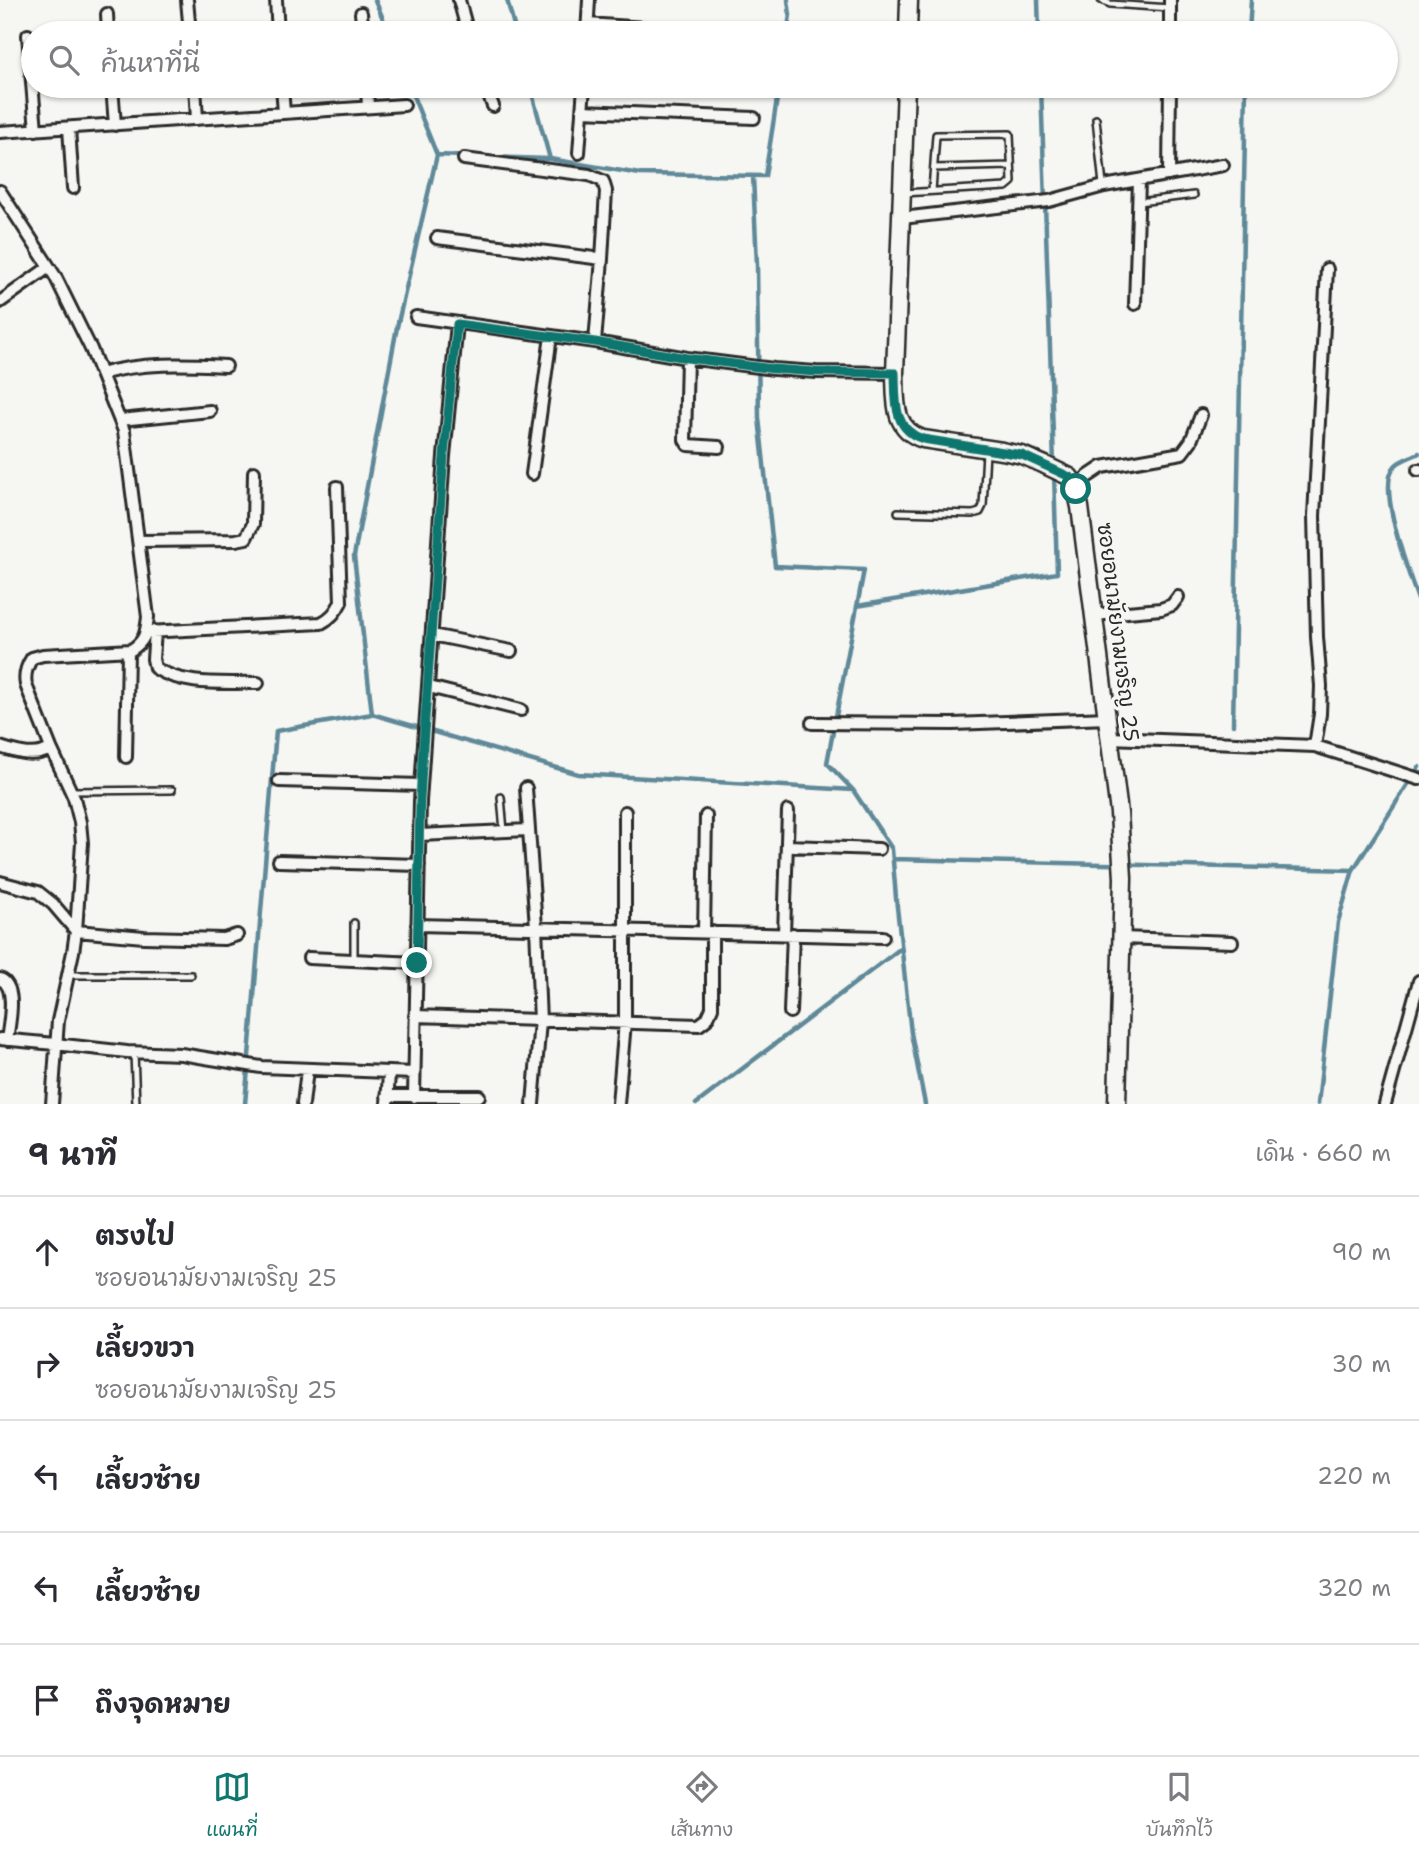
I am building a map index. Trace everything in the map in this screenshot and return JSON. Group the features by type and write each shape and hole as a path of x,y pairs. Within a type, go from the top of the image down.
{"street":[{"path":"187,0 189,21"},
{"path":"276,0 277,21"},
{"path":"458,0 464,21"},
{"path":"588,21 589,0"},
{"path":"908,21 909,0"},
{"path":"361,13 362,21"},
{"path":"107,14 107,21"},
{"path":"33,98 36,130"},
{"path":"113,98 115,125"},
{"path":"195,98 197,119"},
{"path":"283,98 284,113"},
{"path":"368,98 368,107"},
{"path":"490,98 493,106"},
{"path":"579,153 583,98"},
{"path":"906,98 895,373 896,405 906,430 923,439 1022,455 1070,477 1076,489 1102,467 1182,453 1191,441 1201,415"},
{"path":"1169,175 1170,98"},
{"path":"0,132 404,105"},
{"path":"582,111 754,118"},
{"path":"69,128 73,188"},
{"path":"464,159 589,175 603,181 606,191 595,342"},
{"path":"902,218 1049,201 1104,186 1223,165"},
{"path":"1135,304 1139,181"},
{"path":"0,191 49,267 91,349 124,431 155,668 164,674 187,681 258,683"},
{"path":"437,238 602,259"},
{"path":"0,302 49,267"},
{"path":"1315,746 1321,686 1314,516 1327,269"},
{"path":"416,317 774,369 895,373"},
{"path":"414,1097 423,747 444,456 457,324"},
{"path":"532,474 551,336"},
{"path":"687,358 685,440 688,444 719,447"},
{"path":"101,374 117,369 166,365 226,366"},
{"path":"120,420 211,411"},
{"path":"139,541 246,538 253,524 254,472"},
{"path":"52,1104 55,1044 76,931 81,872 80,822 71,791 26,685 27,665 32,658 43,655 128,650 141,644 151,631 321,623 330,619 341,602 337,487"},
{"name":"ซอยอนามัยงามเจริญ 25","path":"1076,489 1108,718 1121,839 1123,878 1117,1104"},
{"path":"1094,615 1161,609 1172,605 1178,597"},
{"path":"432,635 511,651"},
{"path":"126,757 128,650"},
{"path":"429,687 522,710"},
{"path":"812,723 953,724 1108,718"},
{"path":"1110,738 1315,746 1419,779"},
{"path":"0,747 28,754 51,748"},
{"path":"279,782 421,785"},
{"path":"526,788 540,1021 533,1104"},
{"path":"788,811 790,1012"},
{"path":"618,1104 625,1022 625,812"},
{"path":"415,1016 699,1025 704,1023 712,1008 706,816"},
{"path":"420,835 529,830"},
{"path":"787,846 879,849"},
{"path":"279,861 419,865"},
{"path":"0,882 38,892 53,904 76,931 144,937 224,939 237,934"},
{"path":"417,925 883,937"},
{"path":"1121,938 1232,942"},
{"path":"309,958 417,963"},
{"path":"0,979 5,980 11,994 4,1040 134,1053 181,1054 261,1067 414,1073"},
{"path":"1385,1104 1419,981"},
{"path":"303,1104 307,1070"},
{"path":"389,1073 387,1100 479,1096"}],"lane":[{"path":"1101,0 1110,4 1170,4"},
{"path":"1096,119 1104,186"},
{"path":"903,193 1006,187 1012,181 1010,134 936,135 932,191"},
{"path":"934,168 1011,166"},
{"path":"1139,202 1194,195"},
{"path":"898,512 980,512 983,506 986,448"},
{"path":"71,791 172,790"},
{"path":"501,797 504,831"},
{"path":"354,923 354,959"},
{"path":"68,975 191,975"},
{"path":"134,1053 136,1104"}],"waterway":[{"path":"375,0 384,21"},
{"path":"507,0 513,21"},
{"path":"788,0 789,21"},
{"path":"1038,0 1039,21"},
{"path":"1250,21 1251,0"},
{"path":"372,714 354,556 397,327 437,155 414,98"},
{"path":"533,98 550,159"},
{"path":"484,157 550,159 640,174 765,176 777,98"},
{"path":"1041,98 1054,464"},
{"path":"1233,725 1246,98"},
{"path":"437,155 464,156"},
{"path":"245,1104 276,731 372,714 578,774 853,790 827,763 864,570 775,566 759,418 753,176"},
{"path":"1419,453 1395,466 1390,477 1389,492 1396,532 1419,602"},
{"path":"857,606 1057,573 1054,472"},
{"path":"1318,1104 1338,922 1353,870 1419,767"},
{"path":"853,790 892,849 911,1033 925,1104"},
{"path":"893,859 1353,870"},
{"path":"696,1104 901,948"}],"route":[{"path":"417,963 423,747 444,456 457,324 774,369 895,373 899,418 906,430 914,436 1022,455 1070,477 1076,489"}]}
